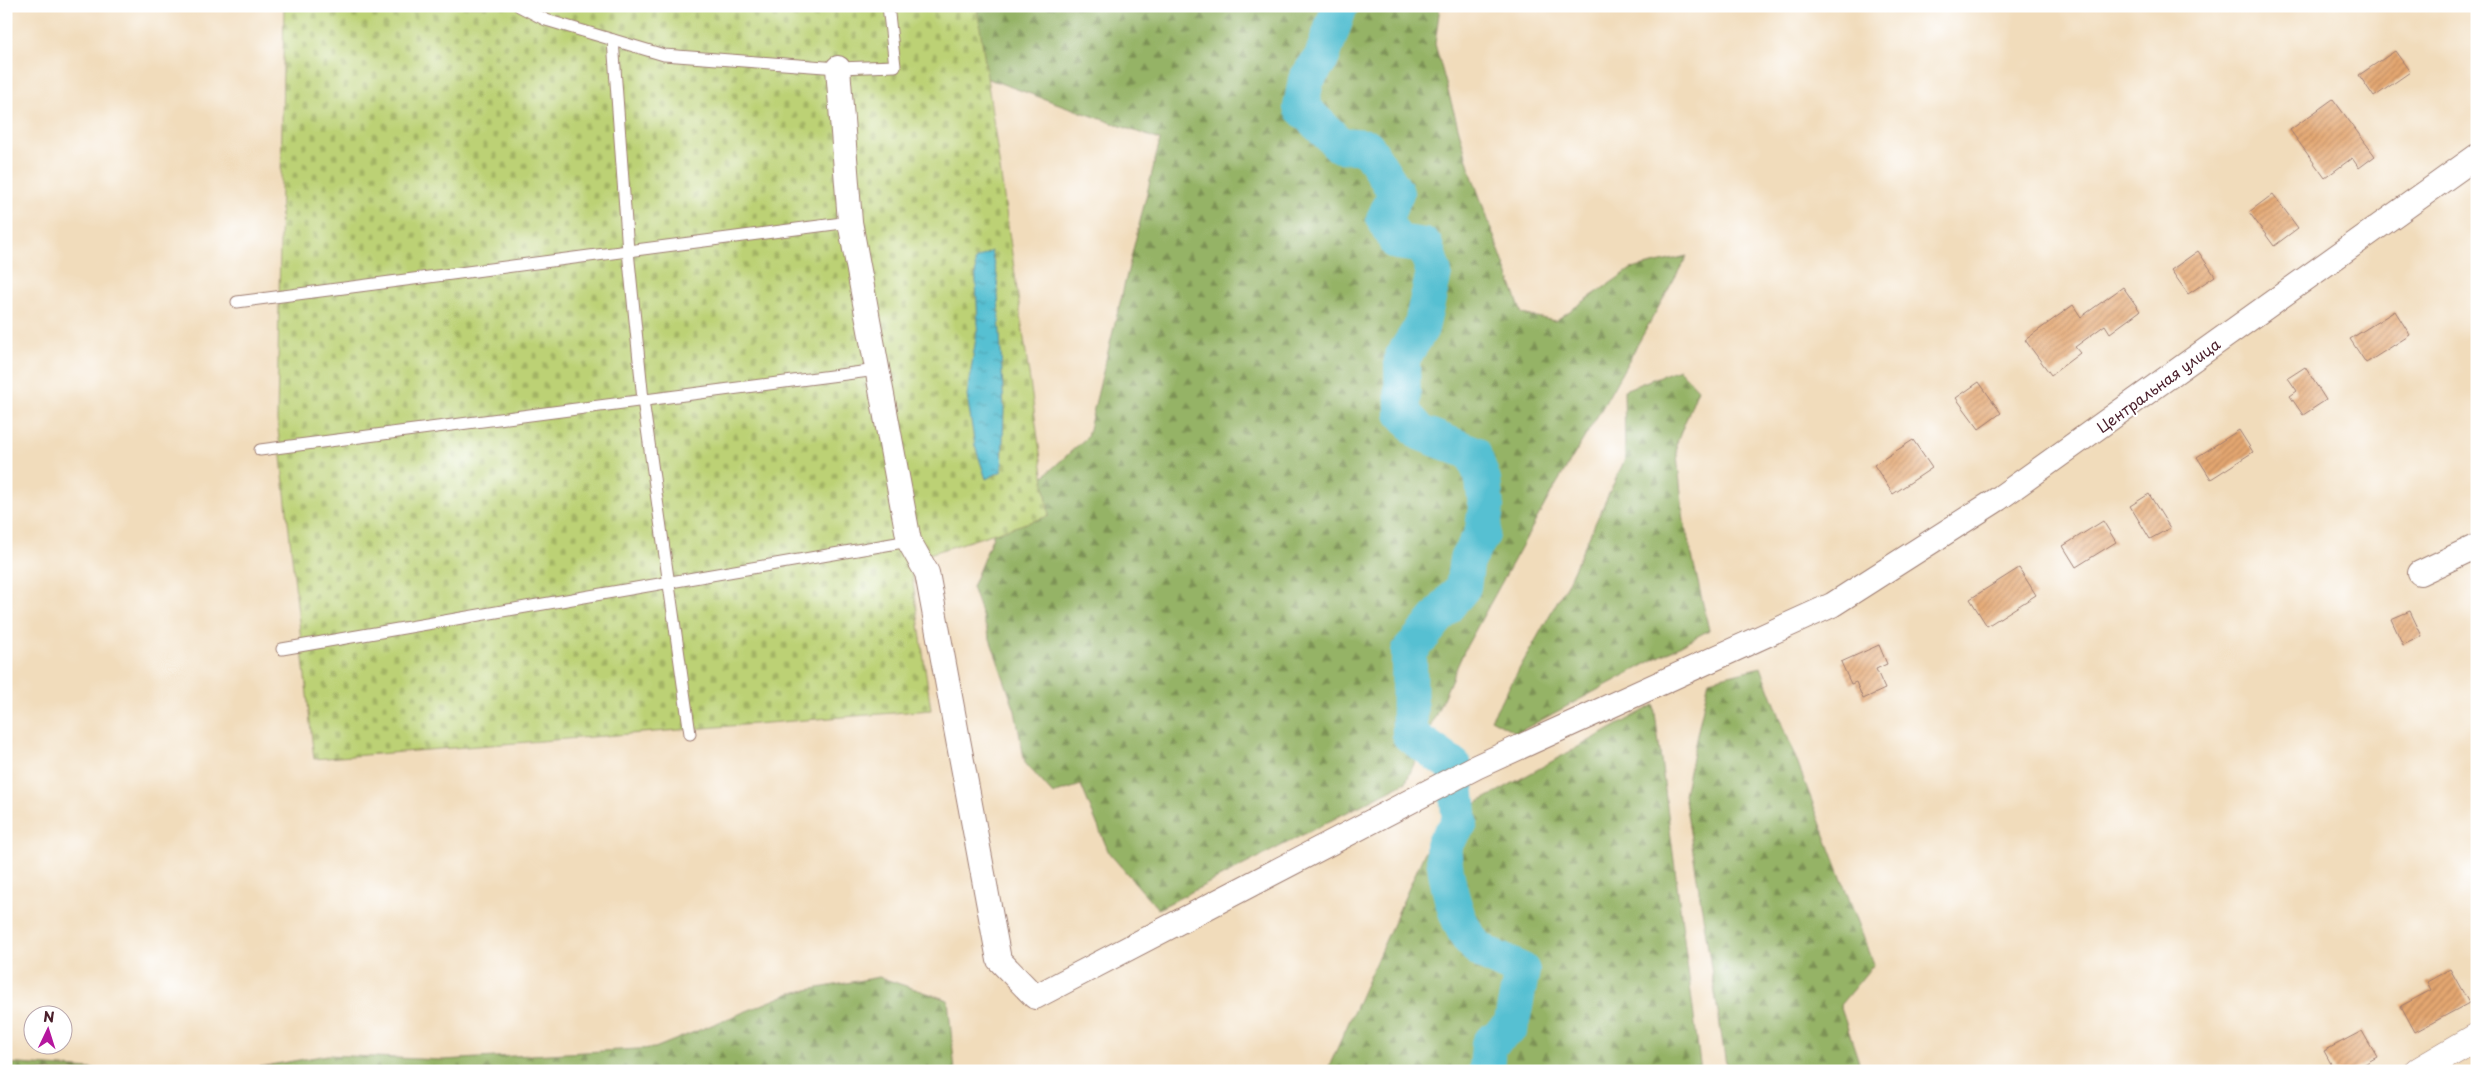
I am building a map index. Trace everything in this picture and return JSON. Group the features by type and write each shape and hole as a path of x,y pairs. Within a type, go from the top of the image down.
{"main road":[{"path":"2419,1071 2477,1037"}],"street":[{"path":"838,68 850,222 910,541"},
{"name":"Центральная улица","path":"910,541 927,573 999,960 1035,997 1476,767 1832,605 1998,500 2477,156"},
{"path":"2420,573 2477,546"}],"lane":[{"path":"519,6 546,20 664,55 838,68 895,66 888,6"},
{"path":"613,40 628,251 643,400 690,734"},
{"path":"237,302 850,222"},
{"path":"260,450 877,370"},
{"path":"282,649 910,541"}],"green space":[{"path":"284,6 977,6 1049,516 910,560 931,710 314,759 277,420"},
{"path":"919,6 1440,6 1435,44 1470,170 1522,314 1555,321 1631,269 1687,256 1601,410 1550,495 1465,649 1406,782 1158,909 1109,853 1081,785 1053,794 1025,763 1015,711 972,587 1002,514 1087,437 1160,140 938,61"},
{"path":"1679,369 1698,389 1676,445 1684,521 1709,630 1517,733 1491,719 1566,586 1625,459 1624,390"},
{"path":"1761,667 1874,964 1840,1005 1862,1071 1727,1071 1684,794 1709,680"},
{"path":"1654,705 1701,1071 1327,1071 1437,825"},
{"path":"879,977 948,1000 955,1071 237,1071 327,1055 443,1060 655,1048 791,993"},
{"path":"6,1063 119,1071 6,1071"}],"water":[{"path":"991,251 997,275 1004,410 1002,471 986,479 975,446 967,396 978,325 975,260"}],"building":[{"path":"2395,51 2410,72 2374,97 2359,75"},
{"path":"2333,99 2375,156 2359,168 2352,158 2325,178 2290,130"},
{"path":"2273,194 2298,228 2274,246 2249,212"},
{"path":"2198,251 2215,276 2188,294 2171,270"},
{"path":"2123,287 2140,311 2110,333 2105,325 2075,347 2080,353 2051,375 2025,340 2073,305 2081,317"},
{"path":"2395,311 2410,335 2366,363 2350,339"},
{"path":"2305,367 2326,400 2303,415 2290,396 2297,391 2288,378"},
{"path":"1979,382 2001,413 1979,429 1956,398"},
{"path":"2239,430 2253,452 2211,479 2197,457"},
{"path":"1913,440 1932,468 1893,494 1874,465"},
{"path":"2149,494 2170,528 2150,539 2130,506"},
{"path":"2103,521 2116,542 2076,567 2063,546"},
{"path":"2019,568 2036,595 1987,626 1970,599"},
{"path":"2410,611 2422,636 2403,645 2391,619"},
{"path":"1879,645 1887,664 1876,669 1885,689 1863,699 1856,682 1851,684 1841,662"},
{"path":"2450,969 2469,1003 2415,1032 2401,1006 2431,990 2427,982"},
{"path":"2362,1031 2377,1057 2352,1071 2335,1071 2324,1051"}],"waterway":[{"path":"1340,6 1322,57 1306,80 1301,107 1340,145 1367,147 1396,193 1384,219 1397,242 1425,246 1434,273 1421,328 1402,358 1403,413 1421,433 1473,453 1483,480 1486,507 1482,535 1467,559 1463,587 1409,652 1410,735 1454,766 1460,822 1443,845 1452,899 1462,926 1477,947 1492,957 1522,971 1511,1026 1489,1044 1487,1071"}]}
